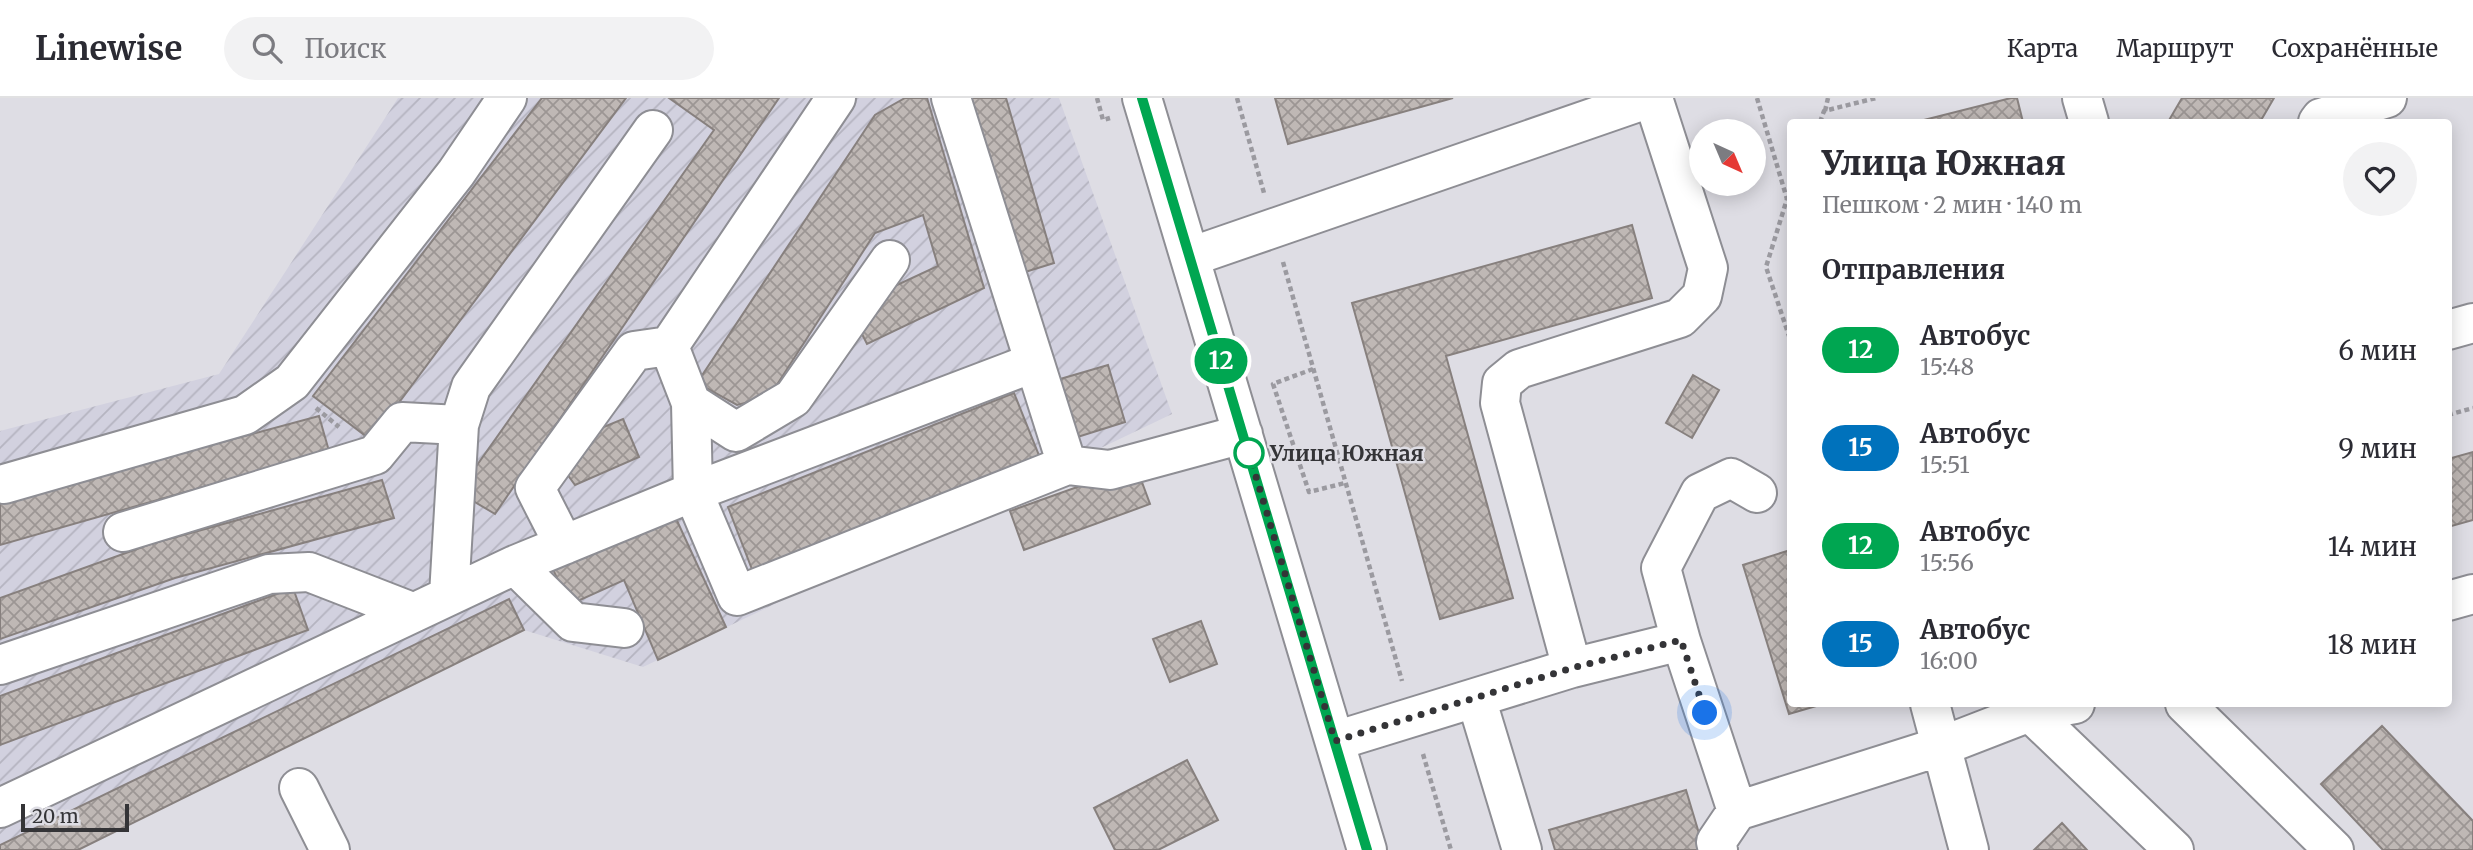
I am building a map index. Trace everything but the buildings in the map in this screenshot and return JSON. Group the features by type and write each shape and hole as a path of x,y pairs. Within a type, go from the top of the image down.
{"street":[{"path":"2,475 50,470 245,415 292,382 456,173 508,98"},
{"path":"564,545 535,488 634,351 669,346 836,98"},
{"path":"951,98 1067,465"},
{"path":"1142,98 1367,850"},
{"path":"1190,257 1652,98 1708,268 1702,296 1680,318 1519,369 1503,383 1500,403 1572,668"},
{"path":"2082,98 2088,119"},
{"path":"2320,119 2387,98"},
{"path":"449,594 459,425 471,387 653,130"},
{"path":"691,402 736,432 793,398 890,260"},
{"path":"2452,329 2473,323"},
{"path":"669,346 691,402 693,492 737,596 1067,465 1110,470 1243,433"},
{"path":"0,808 515,565 693,492 1033,363"},
{"path":"123,532 375,455 402,422 459,425"},
{"path":"1737,811 1681,640 1661,568 1700,493 1731,478 1757,493"},
{"path":"515,565 573,622 624,628"},
{"path":"0,665 269,574 309,572 412,612"},
{"path":"2452,600 2473,594"},
{"path":"1335,741 1572,668 1681,640"},
{"path":"1476,698 1522,850"},
{"path":"1931,707 1969,850"},
{"path":"1718,850 1716,842 1737,811 1942,746 2030,712 2058,707"},
{"path":"2188,707 2334,850"},
{"path":"2030,712 2174,850"},
{"path":"299,788 330,850"}],"path":[{"path":"1097,98 1103,120"},
{"path":"1237,98 1451,850"},
{"path":"1757,98 1787,199 1766,267 1787,330"},
{"path":"1821,119 1828,98"},
{"path":"1824,111 1876,98"},
{"path":"1313,369 1273,384 1309,492 1345,483"},
{"path":"292,382 307,401 375,455"},
{"path":"2452,414 2473,408"}],"shaded area":[{"path":"398,98 1059,98 1172,414 643,667 524,630 78,850 0,850 0,431 219,374"}],"bus line":[{"name":"12","path":"1142,98 1367,850"}],"place":[{"name":"Улица Южная","path":"1249,453"}],"route":[{"path":"1249,453 1335,741 1572,668 1681,640 1705,713"}]}
